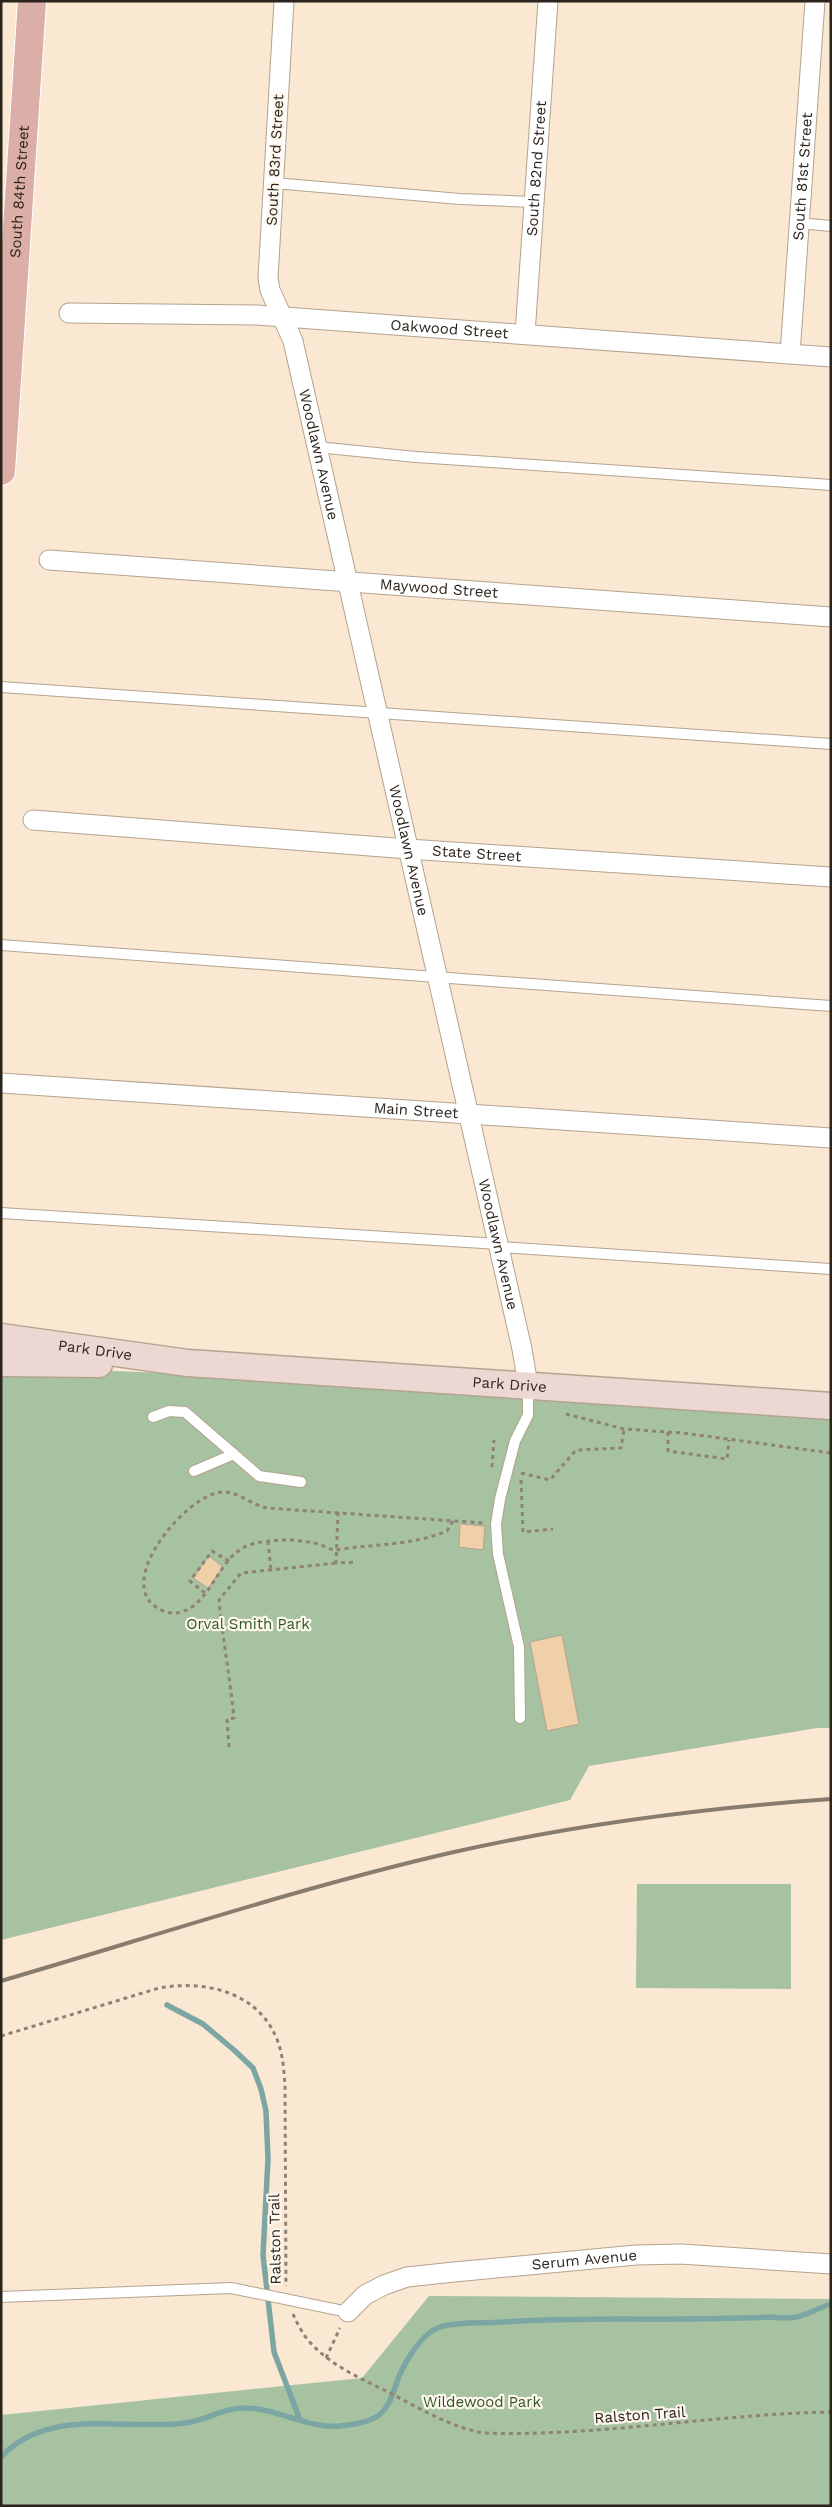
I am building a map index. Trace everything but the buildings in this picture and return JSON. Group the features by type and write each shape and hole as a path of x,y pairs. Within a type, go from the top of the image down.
{"main road":[{"name":"South 84th Street","path":"1,471 3,402 32,1"}],"street":[{"name":"South 83rd Street","path":"282,317 270,290 268,278 284,1"},
{"name":"South 82nd Street","path":"525,334 548,1"},
{"name":"South 81st Street","path":"790,354 815,1"},
{"name":"Oakwood Street","path":"69,313 257,315 831,357"},
{"name":"Woodlawn Avenue","path":"282,317 293,341 499,1245 522,1349 528,1386"},
{"name":"Maywood Street","path":"49,560 831,616"},
{"name":"State Street","path":"33,820 408,849 831,877"},
{"name":"Main Street","path":"1,1083 831,1138"},
{"name":"Park Drive","path":"1,1337 188,1363 831,1406"},
{"name":"Park Drive","path":"1,1363 55,1365 188,1363"},
{"name":"Serum Avenue","path":"348,2312 365,2295 384,2284 407,2277 454,2272 636,2255 681,2254 831,2264"}],"lane":[{"path":"274,183 460,199 534,202"},
{"path":"799,223 831,226"},
{"path":"317,447 416,457 831,485"},
{"path":"1,687 831,744"},
{"path":"1,946 438,976 831,1006"},
{"path":"1,1213 499,1245 831,1269"},
{"path":"520,1718 519,1646 498,1554 496,1524 500,1499 515,1442 528,1414 528,1386"},
{"path":"153,1417 169,1411 185,1412 260,1476 301,1482"},
{"path":"194,1471 234,1454"},
{"path":"1,2298 231,2288 288,2302 308,2302 348,2312"}],"path":[{"path":"566,1414 624,1428 831,1453"},
{"path":"507,1470 550,1480 576,1450 621,1448 624,1428"},
{"path":"668,1432 668,1450 727,1460 729,1440"},
{"path":"492,1468 494,1440"},
{"path":"521,1473 523,1532 553,1530"},
{"path":"454,1521 447,1532 390,1546 336,1550 291,1540 268,1541 242,1548 229,1561 194,1605 184,1611 168,1612 159,1609 147,1599 143,1578 156,1546 169,1527 193,1506 212,1494 231,1492 262,1507 488,1523"},
{"path":"336,1563 338,1512"},
{"path":"268,1541 271,1570"},
{"path":"205,1593 190,1581 212,1551 229,1561"},
{"path":"229,1747 227,1719 234,1718 219,1600 241,1573 357,1562"},
{"name":"Ralston Trail","path":"1,2036 177,1984 214,1987 232,1993 248,2003 263,2018 276,2037 283,2060 285,2086 285,2278 288,2302 307,2340 326,2358 348,2372 439,2419 464,2430 502,2434 638,2428 775,2413 831,2412"},
{"path":"326,2358 348,2312"}],"green space":[{"name":"Orval Smith Park","path":"67,1369 235,1376 831,1415 831,1728 817,1728 589,1766 570,1800 1,1940 1,1371"},
{"path":"637,1884 791,1884 791,1989 636,1988"},
{"name":"Wildewood Park","path":"429,2296 831,2299 831,2506 1,2506 1,2415 362,2378"}],"waterway":[{"path":"167,2005 203,2024 234,2050 253,2068 261,2089 266,2111 268,2159 263,2255 274,2352 300,2420"},
{"path":"1,2457 20,2441 41,2431 64,2426 185,2423 238,2408 269,2411 304,2422 328,2426 345,2426 363,2422 376,2417 386,2408 402,2370 423,2339 434,2330 448,2325 570,2319 789,2318 831,2304"}],"railway":[{"path":"1,1981 283,1897 454,1852 547,1833 641,1818 831,1799"}]}
